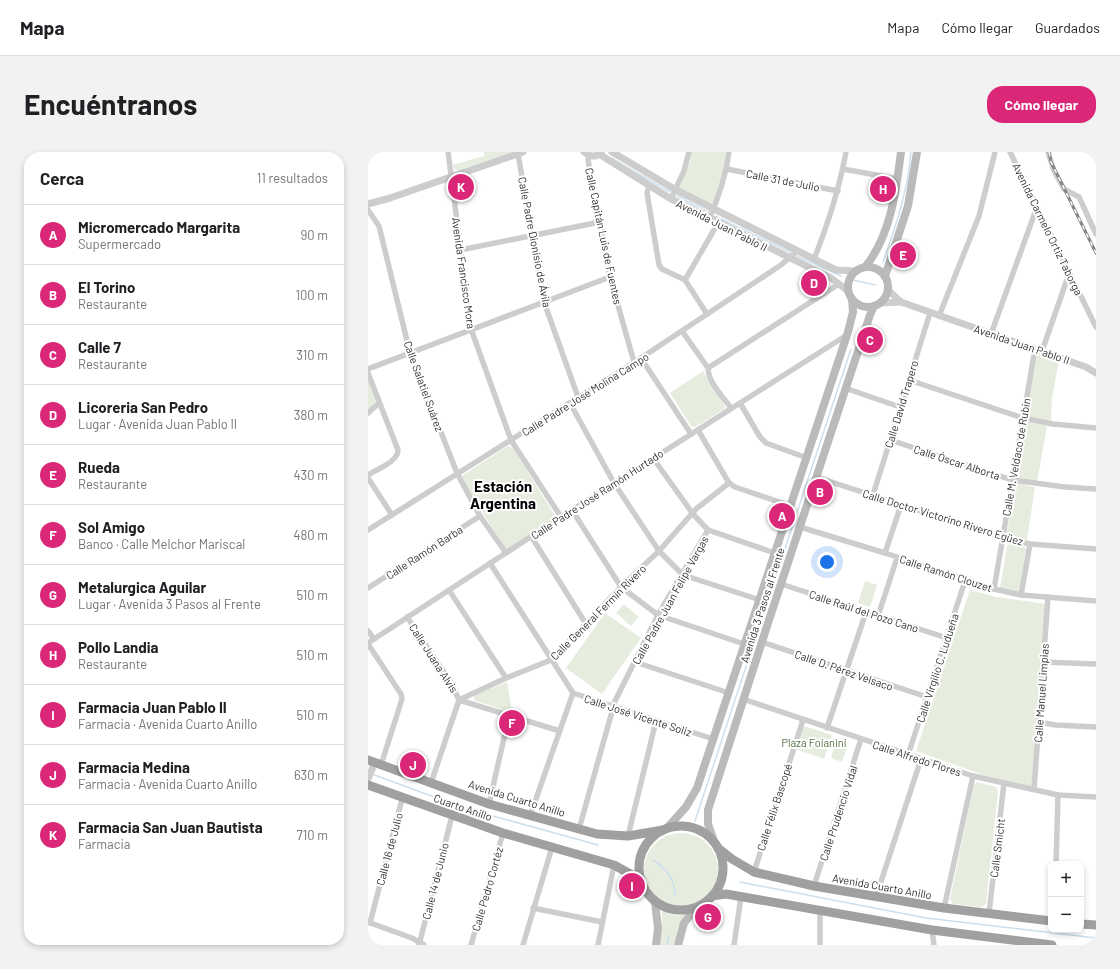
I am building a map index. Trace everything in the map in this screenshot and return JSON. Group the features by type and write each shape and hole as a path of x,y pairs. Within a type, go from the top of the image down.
{"highway":[{"name":"Avenida Cuarto Anillo","path":"374,764 489,804 597,834 628,836 665,829"},
{"name":"Cuarto Anillo","path":"368,780 402,798 504,833 552,847"},
{"path":"681,826 694,828 706,834 716,846 722,859 723,871 719,886 712,896 696,908 675,910 655,902 646,892 640,880 639,864 642,851 649,840 665,829 681,826"},
{"name":"Avenida Cuarto Anillo","path":"716,846 732,860 754,872 814,886 944,908 1048,921"},
{"path":"552,847 614,865 640,880"},
{"path":"712,896 726,894 741,896 932,930 986,942 1052,945"},
{"path":"1084,924 1096,925"}],"main road":[{"path":"901,152 898,179 885,231 876,254 866,266 855,271 850,278 848,291 852,299 864,307 877,305 883,300 888,290 885,276 908,206 917,152"},
{"path":"866,266 877,269 885,276"},
{"name":"Avenida 3 Pasos al Frente","path":"665,829 686,807 695,793 744,644 760,624 781,584 816,477 822,434 841,352 853,312 852,299"},
{"name":"Avenida 3 Pasos al Frente","path":"716,846 708,824 708,810 762,642 760,600 807,458 822,434 845,388 877,305"},
{"path":"655,902 658,928 656,945"},
{"path":"678,945 684,923 696,908"}],"street":[{"name":"Avenida Francisco Mora","path":"448,152 471,329 511,440 561,516"},
{"name":"Avenida Juan Pablo II","path":"612,152 676,190 796,251 836,270 855,271"},
{"path":"671,199 676,190 689,152"},
{"path":"709,219 714,209 727,169 729,152"},
{"path":"814,259 828,225 838,191 846,152"},
{"path":"939,316 980,216 995,152"},
{"name":"Avenida Carmelo Ortiz Taborga","path":"1010,152 1070,271 1096,327"},
{"path":"1048,152 1054,171 1064,189 1079,197 1096,234"},
{"path":"368,204 521,153"},
{"name":"Calle Padre Dionisio de Ávila","path":"521,153 544,302 578,397"},
{"path":"586,154 596,156 600,153"},
{"name":"Avenida Juan Pablo II","path":"600,153 671,199 831,278 848,291"},
{"name":"Calle Capitán Luis de Fuentes","path":"586,154 610,277 634,362"},
{"name":"Calle 31 de Julio","path":"727,169 838,191"},
{"path":"843,169 898,179"},
{"path":"649,186 647,193 659,265 662,269 685,280 707,314"},
{"path":"991,334 1037,207"},
{"name":"Calle Salatiel Suárez","path":"368,210 378,226 410,353 457,473 480,516 506,553"},
{"path":"460,250 600,222"},
{"path":"685,280 718,223"},
{"name":"Calle Padre José Molina Campo","path":"368,530 641,358 781,265 796,251"},
{"name":"Calle M. Veldaco de Rubin","path":"994,589 1022,418 1039,350 1070,271"},
{"path":"368,369 610,277"},
{"path":"708,368 840,284"},
{"name":"Avenida Juan Pablo II","path":"888,290 901,302 1086,367 1096,374"},
{"name":"Avenida Juan Pablo II","path":"877,305 901,302"},
{"name":"Calle David Trapero","path":"873,495 930,313"},
{"path":"682,331 708,368 708,374 711,380 731,408"},
{"name":"Calle Padre José Ramón Hurtado","path":"368,644 561,516 847,335"},
{"path":"827,348 835,348 841,352"},
{"path":"641,358 692,434"},
{"path":"368,372 398,450 398,454 394,458 368,476 392,515"},
{"path":"909,380 1022,418 1053,424 1096,428"},
{"path":"845,388 900,407"},
{"path":"368,413 379,403"},
{"path":"570,403 614,483 659,551 684,575 760,600"},
{"path":"740,403 760,437 766,443 807,458"},
{"path":"698,430 729,483 735,487 791,506"},
{"name":"Calle Óscar Alborta","path":"890,440 1012,480 1065,488 1096,489"},
{"path":"653,458 693,514 708,530 775,553"},
{"name":"Calle Doctor Victorino Rivero Egüez","path":"816,477 1003,538 1030,544 1096,549"},
{"name":"Calle General Fermín Rivero","path":"459,700 506,678 551,660 621,587 659,551 693,514 729,483"},
{"path":"886,553 901,505"},
{"path":"572,510 621,587 658,615 744,644"},
{"name":"Calle Ramón Barba","path":"368,588 480,516"},
{"name":"Calle Ramón Clouzet","path":"800,527 886,553 965,581 994,589 1021,595 1096,601"},
{"name":"Calle Padre Juan Felipe Vargas","path":"579,829 614,706 658,615 684,575 708,530"},
{"path":"531,536 586,624"},
{"path":"1021,595 1030,544"},
{"path":"878,616 897,558"},
{"name":"Calle José Vicente Soliz","path":"490,563 573,693 714,739"},
{"name":"Calle Virgilio C. Ludueña","path":"908,755 965,581"},
{"name":"Calle Raúl del Pozo Cano","path":"781,584 947,638"},
{"path":"449,590 506,678"},
{"name":"Calle Manuel Limpias","path":"1034,789 1048,598"},
{"path":"827,728 866,612"},
{"name":"Calle Juana Alvis","path":"407,617 450,681 459,700"},
{"path":"368,630 374,639"},
{"name":"Calle D. Pérez Velsaco","path":"762,642 927,697"},
{"path":"368,644 401,694 402,699 368,780"},
{"path":"635,662 729,693"},
{"path":"1043,662 1096,664"},
{"path":"530,816 573,693"},
{"name":"Calle Alfredo Flores","path":"743,699 973,776 1058,795 1096,798"},
{"path":"431,783 459,700 560,731"},
{"path":"489,804 509,716"},
{"name":"Calle Félix Bascopé","path":"754,872 803,720"},
{"path":"628,836 656,721"},
{"path":"1039,722 1096,727"},
{"name":"Calle Prudencio Vidal","path":"814,886 862,740"},
{"path":"876,897 921,759"},
{"path":"944,908 973,776"},
{"name":"Calle Smicht","path":"989,913 1004,783"},
{"path":"1056,861 1058,795"},
{"name":"Calle 16 de Julio","path":"369,922 402,798"},
{"name":"Calle 14 de Junio","path":"421,944 452,816"},
{"name":"Calle Pedro Cortéz","path":"471,945 504,833"},
{"path":"523,945 552,847"},
{"path":"598,945 614,865"},
{"path":"734,945 741,896"},
{"path":"533,908 602,922"},
{"path":"820,911 820,945"},
{"path":"369,922 412,938 421,944"},
{"path":"932,930 934,945"}],"green space":[{"path":"484,152 512,152 459,170 454,169 453,165 484,156"},
{"path":"691,152 726,152 723,174 713,206 679,189 690,162"},
{"path":"1041,354 1059,360 1052,398 1051,421 1027,416 1026,413 1037,356"},
{"path":"703,371 726,408 695,427 691,426 670,393"},
{"path":"368,377 376,400 368,409"},
{"path":"1029,422 1047,426 1037,482 1015,477 1025,423"},
{"path":"508,446 513,448 554,514 555,519 506,550 460,477"},
{"path":"1015,483 1035,487 1027,540 1009,537 1007,533"},
{"path":"1011,543 1025,547 1026,549 1019,592 1000,588 1007,546"},
{"path":"865,581 877,585 870,607 858,603"},
{"path":"970,590 996,597 1047,604 1038,698 1033,788 986,776 916,751"},
{"path":"624,604 639,617 631,626 616,613"},
{"path":"605,613 641,638 602,694 566,668"},
{"path":"507,682 512,713 474,700 474,696 477,694"},
{"name":"Plaza Foianini","path":"804,726 832,735 824,759 796,749"},
{"path":"837,739 849,743 842,762 831,758"},
{"path":"977,782 996,787 998,792 986,904 982,907 953,904 950,899 974,785"},
{"path":"681,833 702,839 712,849 718,870 712,891 702,901 681,907 660,901 650,891 644,870 650,849 660,839"},
{"path":"662,911 676,916 686,914 678,928 675,945 659,945 662,930"}],"waterway":[{"path":"883,262 897,221 904,194 911,152"},
{"path":"611,158 670,192"},
{"path":"677,196 708,212"},
{"path":"715,216 790,252"},
{"path":"797,256 841,276"},
{"path":"853,280 875,285"},
{"path":"695,821 851,349"},
{"path":"372,774 464,808 598,845"},
{"path":"653,860 669,874 675,895"},
{"path":"740,882 926,918 1096,938"},
{"path":"667,945 669,935"}],"railway":[{"path":"1049,152 1051,162 1096,253"}],"place":[{"name":"Farmacia San Juan Bautista","path":"461,187"},
{"name":"Pollo Landia","path":"883,189"},
{"name":"Rueda","path":"903,255"},
{"name":"Licoreria San Pedro","path":"814,283"},
{"name":"Calle 7","path":"870,340"},
{"name":"El Torino","path":"820,492"},
{"name":"Micromercado Margarita","path":"782,516"},
{"name":"Sol Amigo","path":"512,723"},
{"name":"Farmacia Medina","path":"413,765"},
{"name":"Farmacia Juan Pablo II","path":"632,886"},
{"name":"Metalurgica Aguilar","path":"708,917"}],"district":[{"name":"Estación Argentina","path":"503,494"}]}
